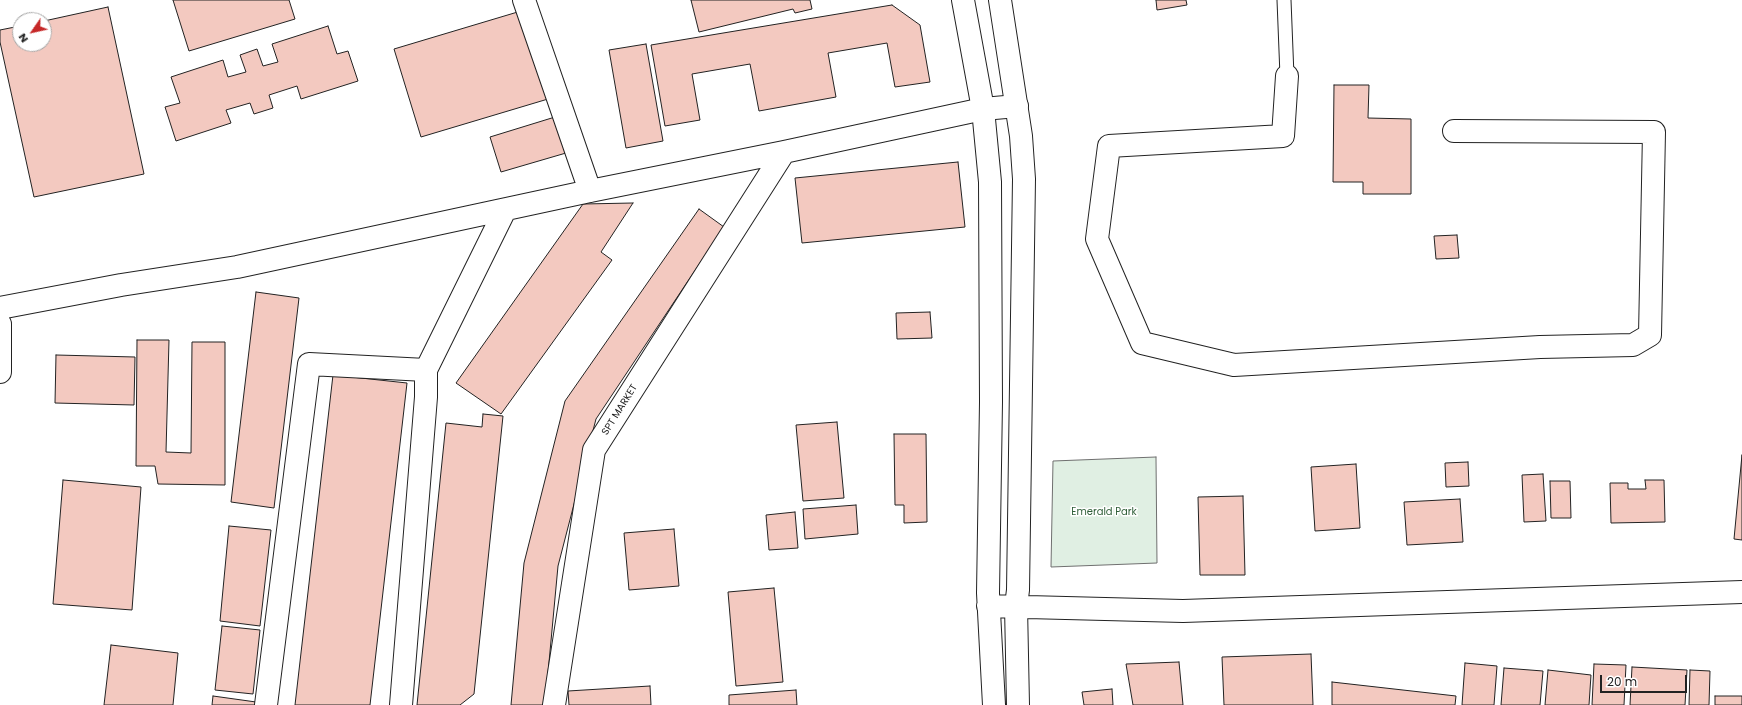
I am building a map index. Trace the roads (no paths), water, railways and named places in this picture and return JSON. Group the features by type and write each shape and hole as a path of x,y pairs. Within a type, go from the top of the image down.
{"street":[{"path":"524,0 590,191"},
{"path":"963,0 983,109 990,182 991,402 988,606 994,705"},
{"path":"1000,0 1017,106 1024,179 1018,582 1016,606 1018,705"},
{"path":"1287,76 1283,136 1110,146 1097,239 1142,343 1234,365 1540,347 1633,345 1650,335 1654,132 1454,131"},
{"path":"0,308 120,285 237,267 590,191 784,152 983,109 1017,106"},
{"name":"SPT MARKET","path":"554,705 594,450 784,152"},
{"path":"401,705 426,397 426,370 505,210"},
{"path":"0,324 0,372"},
{"path":"266,705 309,364 426,370"},
{"path":"988,606 1183,611 1742,592"}],"lane":[{"path":"1284,0 1287,76"}],"park label":[{"name":"Emerald Park","path":"1104,512"}]}
